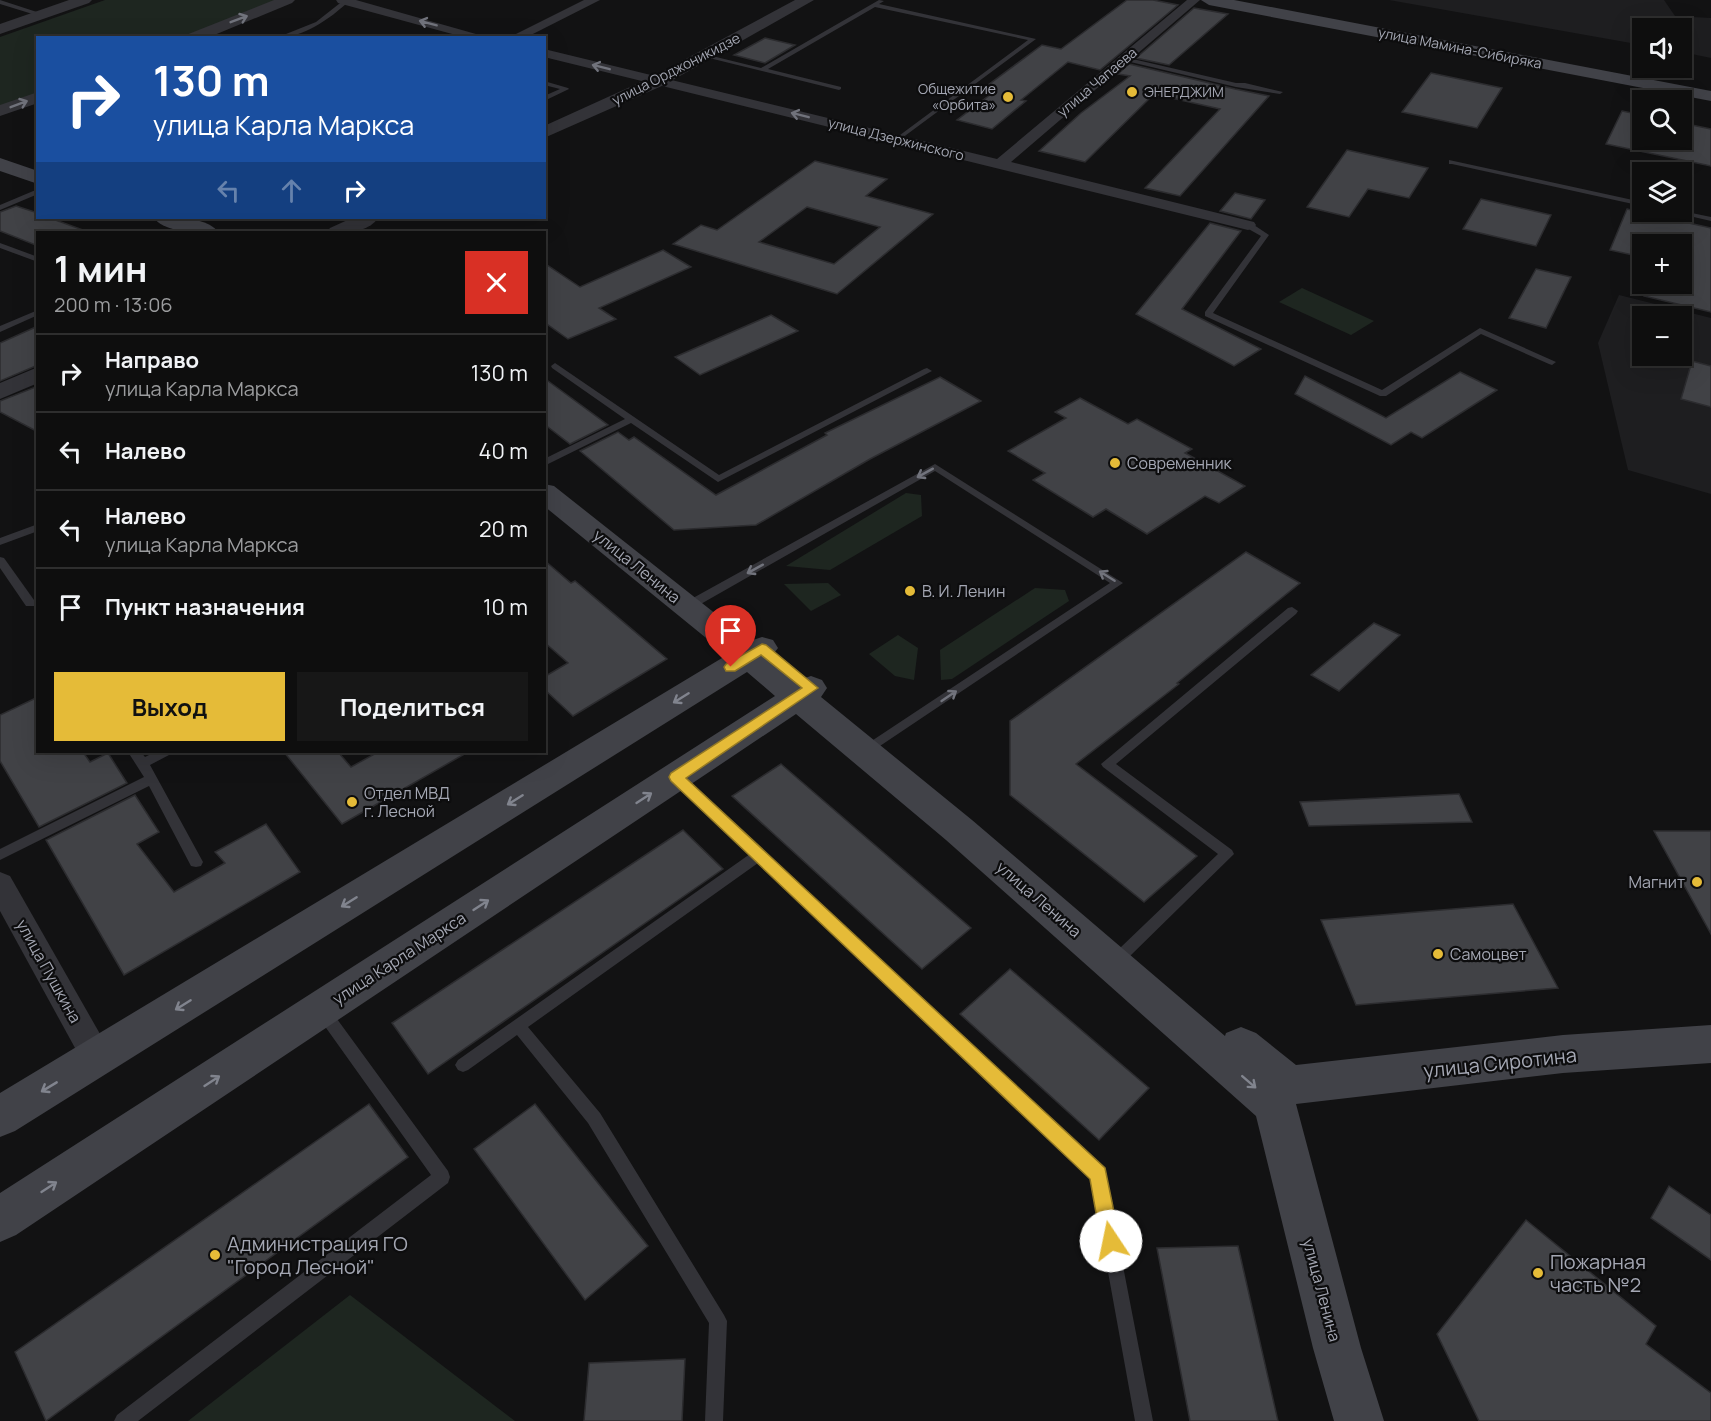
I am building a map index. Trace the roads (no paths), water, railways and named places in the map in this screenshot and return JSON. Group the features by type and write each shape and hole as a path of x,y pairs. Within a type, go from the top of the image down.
{"main road":[{"name":"улица Мамина-Сибиряка","path":"1209,0 1711,96"},
{"path":"0,156 36,169"},
{"path":"0,164 36,177"},
{"path":"164,221 203,231"},
{"path":"546,474 705,597"},
{"name":"улица Ленина","path":"546,493 705,597 755,652 805,693 881,741 959,830 1282,1095 1337,1348 1359,1421"},
{"path":"0,1117 755,652"},
{"name":"улица Карла Маркса","path":"0,1219 805,693"},
{"path":"881,741 1125,951 1282,1095"},
{"name":"улица Сиротина","path":"1282,1095 1563,1054 1711,1044"}],"street":[{"path":"0,29 84,0"},
{"path":"197,36 287,0"},
{"path":"518,36 594,0"},
{"name":"улица Орджоникидзе","path":"546,132 658,81 806,0"},
{"name":"улица Чапаева","path":"1000,164 1194,0"},
{"path":"344,1 476,36"},
{"name":"улица Дзержинского","path":"546,53 1248,225"},
{"path":"0,111 36,98"},
{"path":"339,231 366,219"},
{"path":"0,392 36,375"},
{"name":"улица Пушкина","path":"0,884 97,1058"}],"lane":[{"path":"762,70 882,0"},
{"path":"284,36 318,22 344,1"},
{"path":"0,2 41,15"},
{"path":"874,5 1033,39 898,139"},
{"path":"704,56 838,88"},
{"path":"1124,59 1236,85 1280,92"},
{"path":"546,84 566,89 546,98"},
{"path":"1452,162 1632,202"},
{"path":"0,208 36,192"},
{"path":"1692,215 1711,219"},
{"path":"1248,225 1265,235 1208,314 1383,394 1480,331 1552,362"},
{"path":"0,245 36,259"},
{"path":"0,329 36,313"},
{"path":"555,366 718,479 927,371"},
{"path":"546,462 632,419"},
{"path":"705,597 935,467 1118,583 881,741"},
{"path":"0,542 36,528"},
{"path":"0,560 30,603"},
{"path":"1125,951 1227,854 1107,764 1292,611"},
{"path":"135,753 143,764 195,862"},
{"path":"143,764 163,753"},
{"path":"676,777 1098,1174 1144,1421"},
{"path":"0,855 151,779"},
{"path":"463,1065 759,855"},
{"path":"123,1421 442,1177 322,1009"},
{"path":"518,1026 594,1118 718,1321 714,1421"}],"place":[{"name":"ЭНЕРДЖИМ","path":"1132,92"},
{"name":"Общежитие «Орбита»","path":"1008,97"},
{"name":"Современник","path":"1115,463"},
{"name":"В. И. Ленин","path":"910,591"},
{"name":"Отдел МВД г. Лесной","path":"352,802"},
{"name":"Магнит","path":"1697,882"},
{"name":"Самоцвет","path":"1438,954"},
{"name":"Администрация ГО \"Город Лесной\"","path":"215,1255"},
{"name":"Пожарная часть №2","path":"1538,1273"}]}
